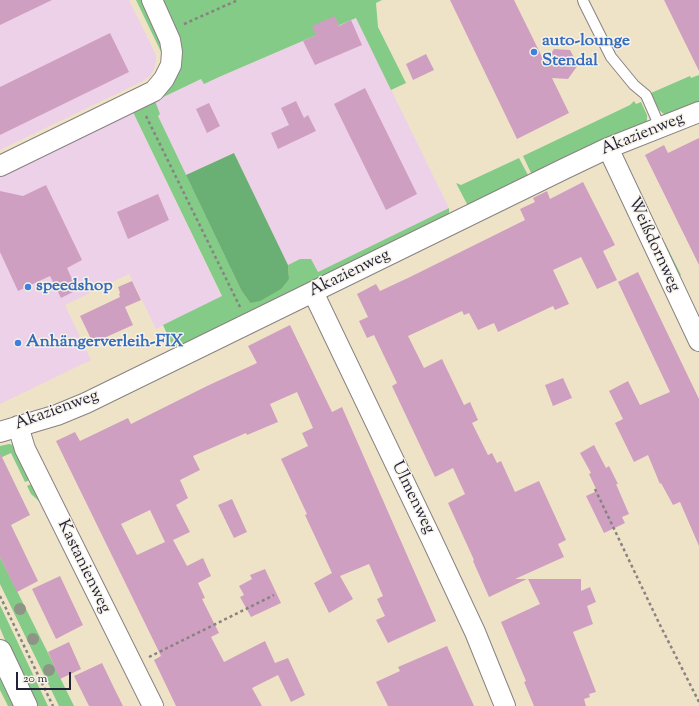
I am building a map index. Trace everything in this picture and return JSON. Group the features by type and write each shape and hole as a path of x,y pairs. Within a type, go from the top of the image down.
{"street":[{"path":"0,166 139,100 154,91 164,79 171,65 172,52 167,31 152,0"},
{"name":"Akazienweg","path":"9,429 57,415 86,403 608,148 699,112"},
{"name":"Weißdornweg","path":"608,148 699,342"},
{"name":"Ulmenweg","path":"313,292 432,538 475,632 505,706"},
{"name":"Kastanienweg","path":"9,429 25,449 153,706"},
{"path":"0,651 26,706"}],"lane":[{"path":"583,0 611,57 634,85 646,95 660,127"}],"path":[{"path":"167,31 238,0"},
{"path":"139,100 248,324"},
{"path":"595,489 659,623 699,702"},
{"path":"0,596 53,706"},
{"path":"132,665 274,596"}],"shaded area":[{"path":"0,0 129,0 156,55 154,69 150,76 141,82 0,150"},
{"path":"356,18 449,208 318,272 300,259 288,265 234,153 186,175 157,116 154,101 201,79 204,83 219,77"},
{"path":"132,110 222,297 156,329 129,274 65,305 91,360 0,404 0,176"}],"green space":[{"path":"136,0 142,0 161,35 163,56"},
{"path":"160,0 382,0 376,3 378,27 406,83 391,90 356,18 204,84 201,79 155,101 160,114 158,116 241,290 250,303 289,279 288,265 300,259 311,259 318,272 449,208 449,217 182,347 172,345 163,325 222,296 132,110 167,90"},
{"path":"699,75 699,102 665,115 659,110 651,93 690,76 691,78"},
{"path":"634,101 636,104 641,102 647,115 647,123 532,175 523,156 630,105"},
{"path":"234,153 288,265 289,279 281,289 260,301 250,303 241,290 186,175"},
{"path":"519,158 529,177 472,206 467,204 456,183 461,185"},
{"path":"665,243 681,275 678,276 662,244"},
{"path":"9,444 14,445 35,478 25,482 11,453 0,458 0,446"},
{"path":"37,481 40,502 31,494 27,486"},
{"path":"0,557 74,706 59,706 0,584"},
{"path":"0,605 48,706 36,706 10,652 0,628"},
{"path":"0,672 17,706 8,706 0,690"}],"building":[{"path":"0,0 52,0 0,25"},
{"path":"450,0 514,0 545,63 554,49 570,50 578,65 568,79 552,78 569,113 517,139"},
{"path":"664,0 699,0 699,71"},
{"path":"335,16 339,26 351,20 362,45 315,65 303,41 316,35 312,26"},
{"path":"110,33 129,72 0,135 0,87"},
{"path":"426,54 434,70 413,80 406,64"},
{"path":"365,88 417,194 386,210 334,104"},
{"path":"296,101 304,118 308,115 316,131 278,149 271,133 289,125 281,108"},
{"path":"209,103 220,126 207,133 196,109"},
{"path":"699,138 699,265 645,155 664,145 668,153"},
{"path":"583,182 615,245 603,251 617,280 597,289 581,257 553,270 569,304 555,310 553,306 498,332 494,323 478,330 469,313 464,315 462,311 408,336 424,368 442,359 464,405 470,402 478,420 472,423 488,455 492,453 497,463 501,461 515,492 539,481 566,540 558,544 564,557 515,579 527,579 489,597 448,503 465,494 453,468 435,477 392,386 397,383 374,335 367,338 359,321 368,317 357,294 376,284 380,291 410,277 525,220 520,209 535,202 533,198 547,191 550,199"},
{"path":"46,185 82,260 67,268 77,290 61,298 50,276 18,291 0,252 0,191 23,196"},
{"path":"158,194 169,220 128,239 117,212"},
{"path":"638,272 699,399 699,546 680,502 673,505 661,483 660,484 648,455 634,462 615,423 623,419 609,391 628,381 640,405 670,392 618,282"},
{"path":"132,281 141,300 125,307 133,325 93,343 80,316 120,297 118,287"},
{"path":"290,325 332,412 342,407 436,621 388,643 376,620 385,616 377,599 383,596 369,564 340,576 353,599 329,613 314,583 332,573 305,515 307,514 281,459 308,446 302,433 313,428 297,392 270,404 278,422 247,435 246,433 193,456 200,470 180,480 188,498 176,505 190,532 173,540 187,566 203,558 211,576 198,583 205,598 202,599 219,633 211,637 224,662 265,641 275,663 288,658 305,695 291,702 278,675 252,688 262,706 176,706 154,660 161,656 56,441 75,432 80,441 128,418 131,424 257,363 248,346","holes":["150,510 165,542 137,555 121,524"]},
{"path":"563,378 572,398 553,406 545,385"},
{"path":"594,445 606,468 609,466 618,484 616,484 629,514 622,517 625,523 604,533 586,496 597,491 589,474 591,473 580,453"},
{"path":"0,453 30,515 11,525 38,581 17,592 0,557"},
{"path":"232,499 247,532 234,538 218,505"},
{"path":"265,569 281,603 251,617 240,597 244,595 239,586 252,579 250,575"},
{"path":"60,576 83,625 56,639 32,589"},
{"path":"528,579 581,579 581,591 590,587 596,602 587,606 593,624 573,632 596,692 589,694 590,697 584,699 586,706 534,706 524,682 526,681 501,622 540,604"},
{"path":"69,642 81,669 60,679 48,652"},
{"path":"447,646 474,706 388,706 376,682 400,671 398,667"},
{"path":"102,663 123,706 89,706 74,676"}],"place":[{"name":"auto-lounge Stendal","path":"534,52"},
{"name":"speedshop","path":"28,287"},
{"name":"Anhängerverleih-FIX","path":"18,343"}]}
